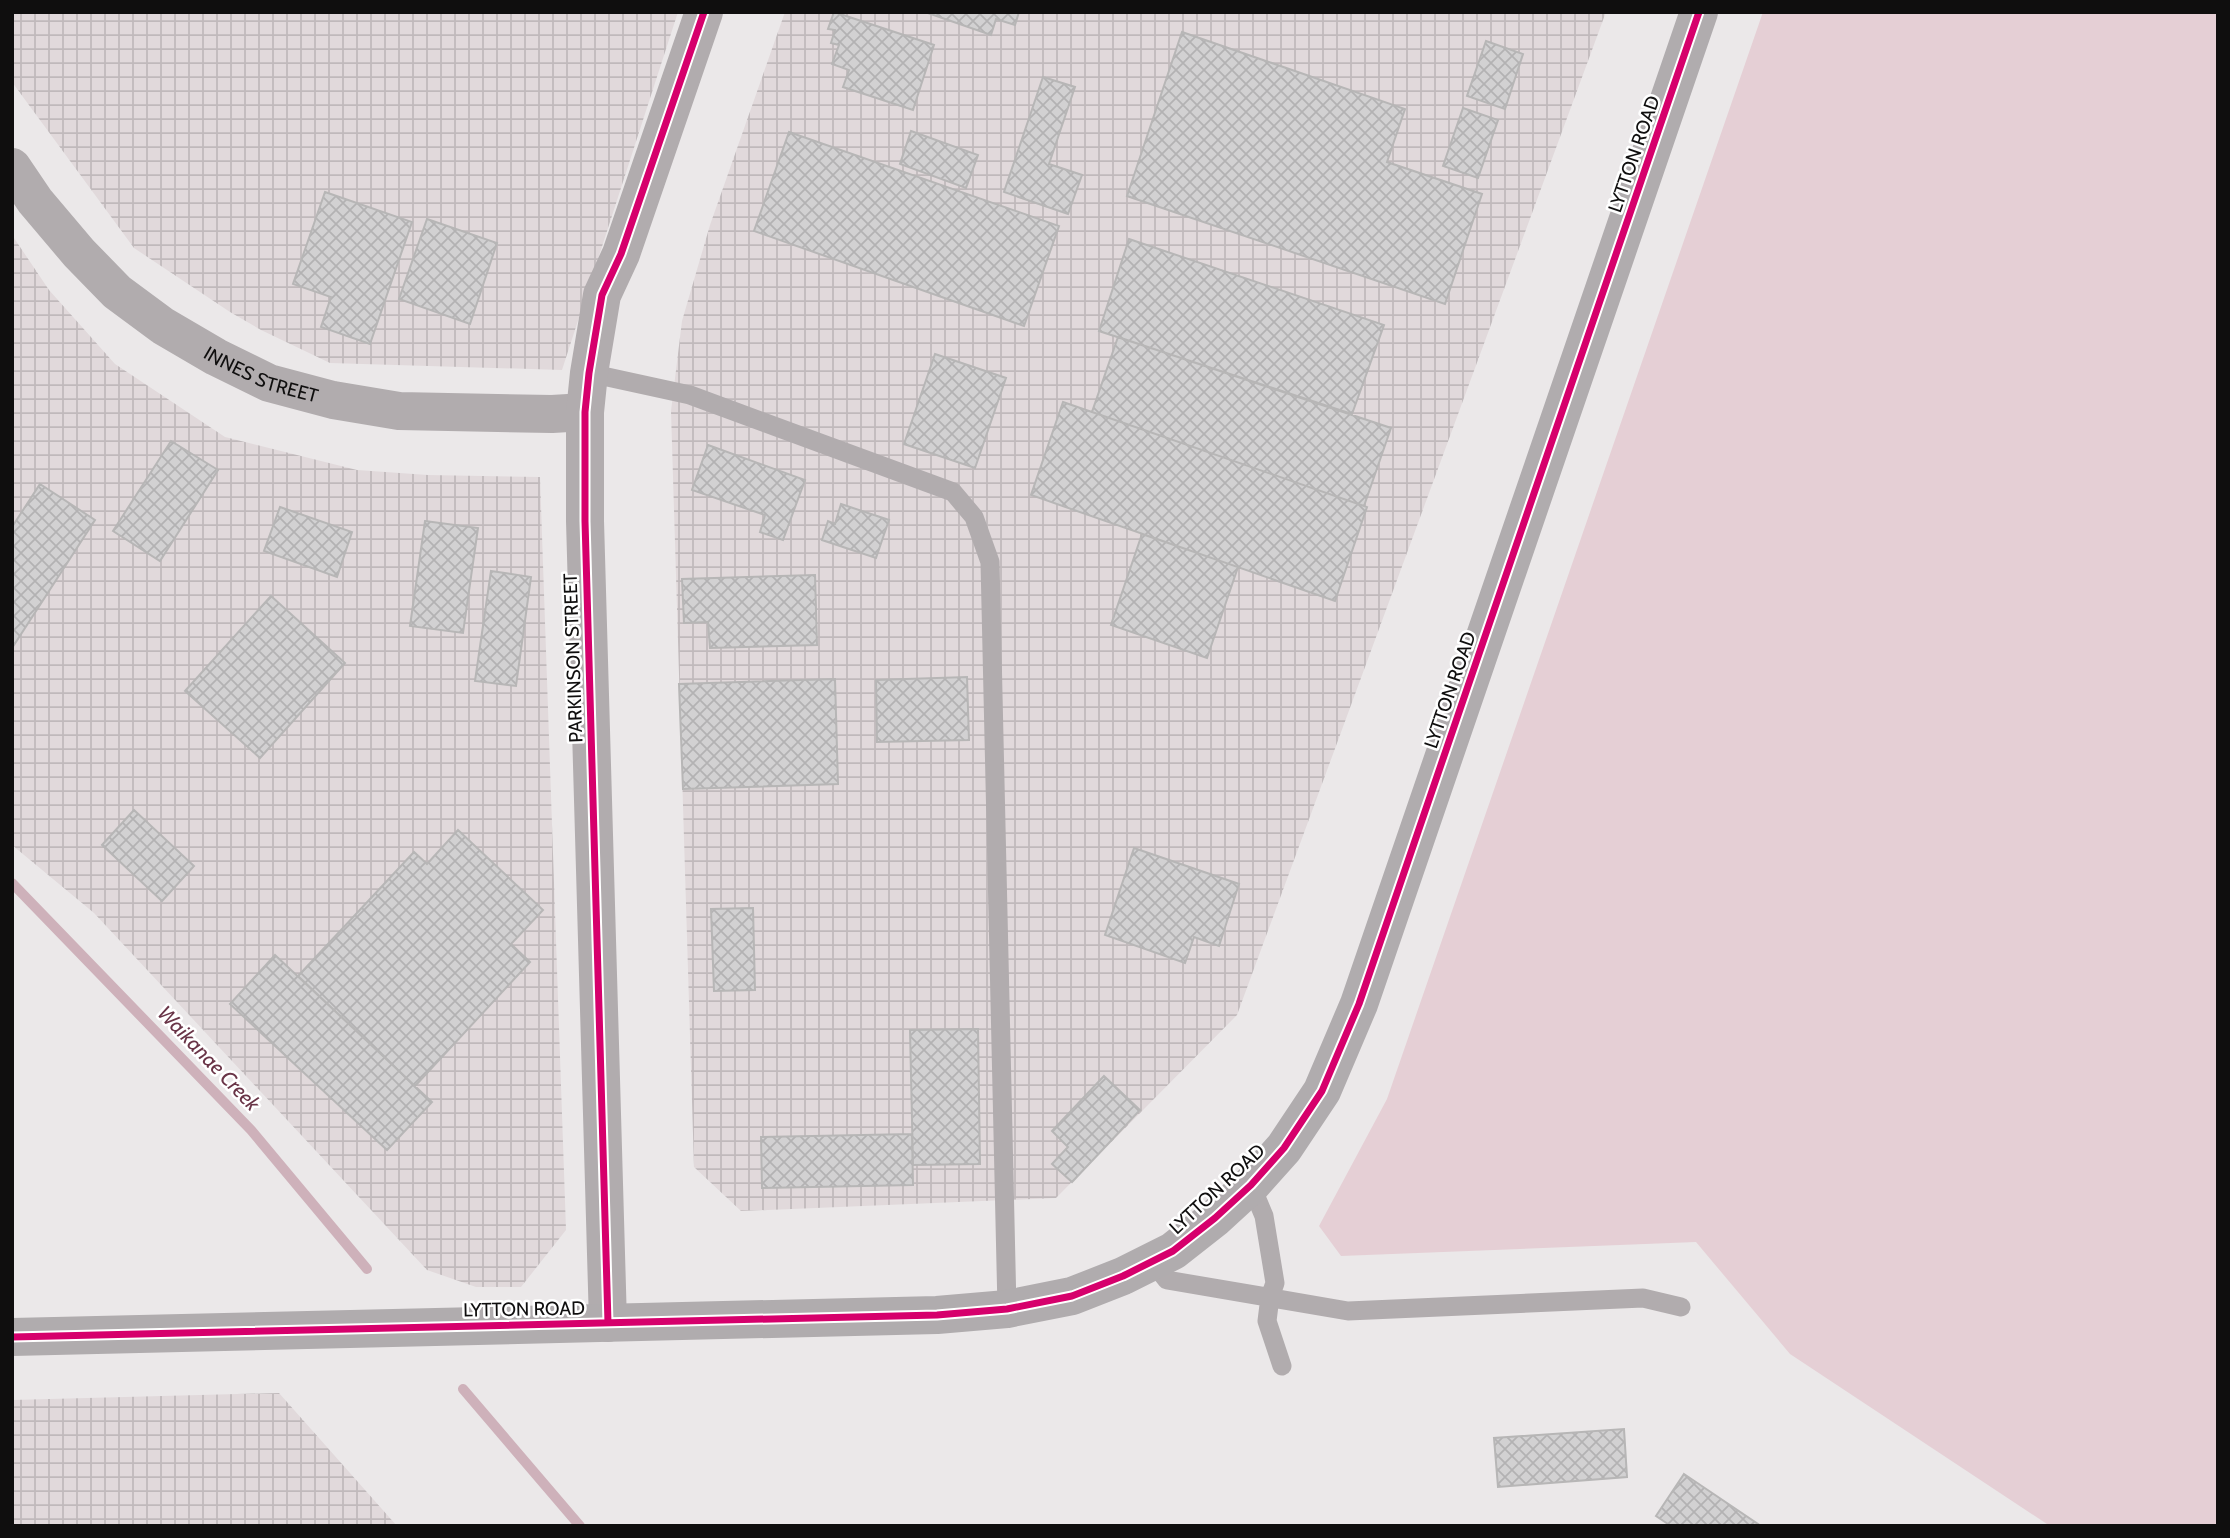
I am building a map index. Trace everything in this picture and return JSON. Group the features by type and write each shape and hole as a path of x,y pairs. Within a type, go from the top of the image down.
{"main road":[{"name":"LYTTON ROAD","path":"12,1337 937,1315 1007,1309 1072,1296 1173,1251 1215,1219 1251,1185 1284,1148 1322,1091 1359,1004 1699,12"}],"street":[{"name":"PARKINSON STREET","path":"608,1322 585,521 585,412 602,295 621,254 704,12"},
{"name":"INNES STREET","path":"12,167 35,201 79,253 117,292 173,332 269,383 333,400 399,411 552,414 585,412"}],"lane":[{"path":"589,373 690,395 953,492 974,517 990,562 1007,1309"},
{"path":"1251,1185 1264,1216 1275,1283 1267,1321 1282,1366"},
{"path":"1152,1261 1167,1280 1348,1311 1643,1298 1681,1307"}],"shaded area":[{"path":"12,12 678,12 562,370 330,363 230,312 134,248 12,82"},
{"path":"785,12 1606,12 1237,1015 1056,1198 741,1211 694,1167 671,411 682,321 710,225"},
{"path":"1763,12 2218,12 2218,1526 2050,1526 1790,1354 1696,1242 1341,1256 1319,1226 1387,1099"},
{"path":"12,235 49,290 115,364 225,437 357,470 428,475 540,477 566,1230 521,1287 476,1287 427,1270 94,913 12,845"},
{"path":"279,1393 397,1526 12,1526 12,1400"}],"building":[{"path":"834,12 934,45 913,110 843,87 849,70 832,64 839,45 831,43 835,30 828,29"},
{"path":"925,12 1019,12 1015,25 996,19 991,35"},
{"path":"1182,32 1405,109 1387,162 1482,194 1445,304 1127,196"},
{"path":"1486,41 1523,54 1505,109 1467,96"},
{"path":"1043,77 1075,87 1049,164 1082,175 1068,214 1004,192"},
{"path":"1463,108 1498,120 1478,178 1443,166"},
{"path":"911,131 978,155 966,188 900,164"},
{"path":"789,132 1059,226 1024,326 754,231"},
{"path":"325,192 412,222 370,344 321,327 331,297 293,284"},
{"path":"427,219 497,243 470,324 399,299"},
{"path":"1129,239 1384,325 1352,414 1099,331"},
{"path":"1118,337 1391,428 1364,506 1092,412"},
{"path":"935,354 1006,378 975,468 904,444"},
{"path":"1063,402 1367,507 1335,601 1031,495"},
{"path":"171,441 218,470 160,561 113,531"},
{"path":"708,445 805,480 783,540 760,532 765,515 692,490"},
{"path":"40,484 95,520 12,648 12,527"},
{"path":"841,504 889,520 876,558 822,540 828,521 835,524"},
{"path":"280,507 352,532 337,577 264,551"},
{"path":"425,521 478,528 463,633 410,626"},
{"path":"1142,534 1238,567 1207,658 1111,625"},
{"path":"491,571 531,577 516,686 475,681"},
{"path":"815,575 817,645 710,648 708,622 684,623 682,579"},
{"path":"271,596 345,663 260,758 185,691"},
{"path":"967,677 969,740 877,742 876,680"},
{"path":"835,679 838,784 683,789 679,684"},
{"path":"134,810 194,866 162,901 102,845"},
{"path":"458,830 543,910 511,944 530,962 415,1086 298,976 414,852 427,864"},
{"path":"1134,848 1239,884 1219,946 1194,937 1185,963 1105,935"},
{"path":"753,908 755,990 714,991 711,909"},
{"path":"275,955 432,1102 387,1150 230,1004"},
{"path":"978,1029 980,1164 913,1165 910,1030"},
{"path":"1104,1076 1140,1110 1072,1182 1052,1164 1068,1147 1052,1131"},
{"path":"912,1134 913,1185 762,1188 761,1137"},
{"path":"1624,1429 1627,1477 1498,1487 1494,1438"},
{"path":"1684,1474 1761,1526 1671,1526 1656,1516"}],"waterway":[{"name":"Waikanae Creek","path":"12,883 251,1130 367,1269"},
{"name":"Waikanae Creek","path":"463,1389 580,1526"}],"cycle path":[{"path":"608,1323 585,521 585,412 602,295 621,254 704,12"},
{"path":"12,1337 937,1315 1007,1309 1072,1296 1123,1276 1173,1251 1251,1185 1284,1148 1322,1091 1359,1004 1699,12"}]}
